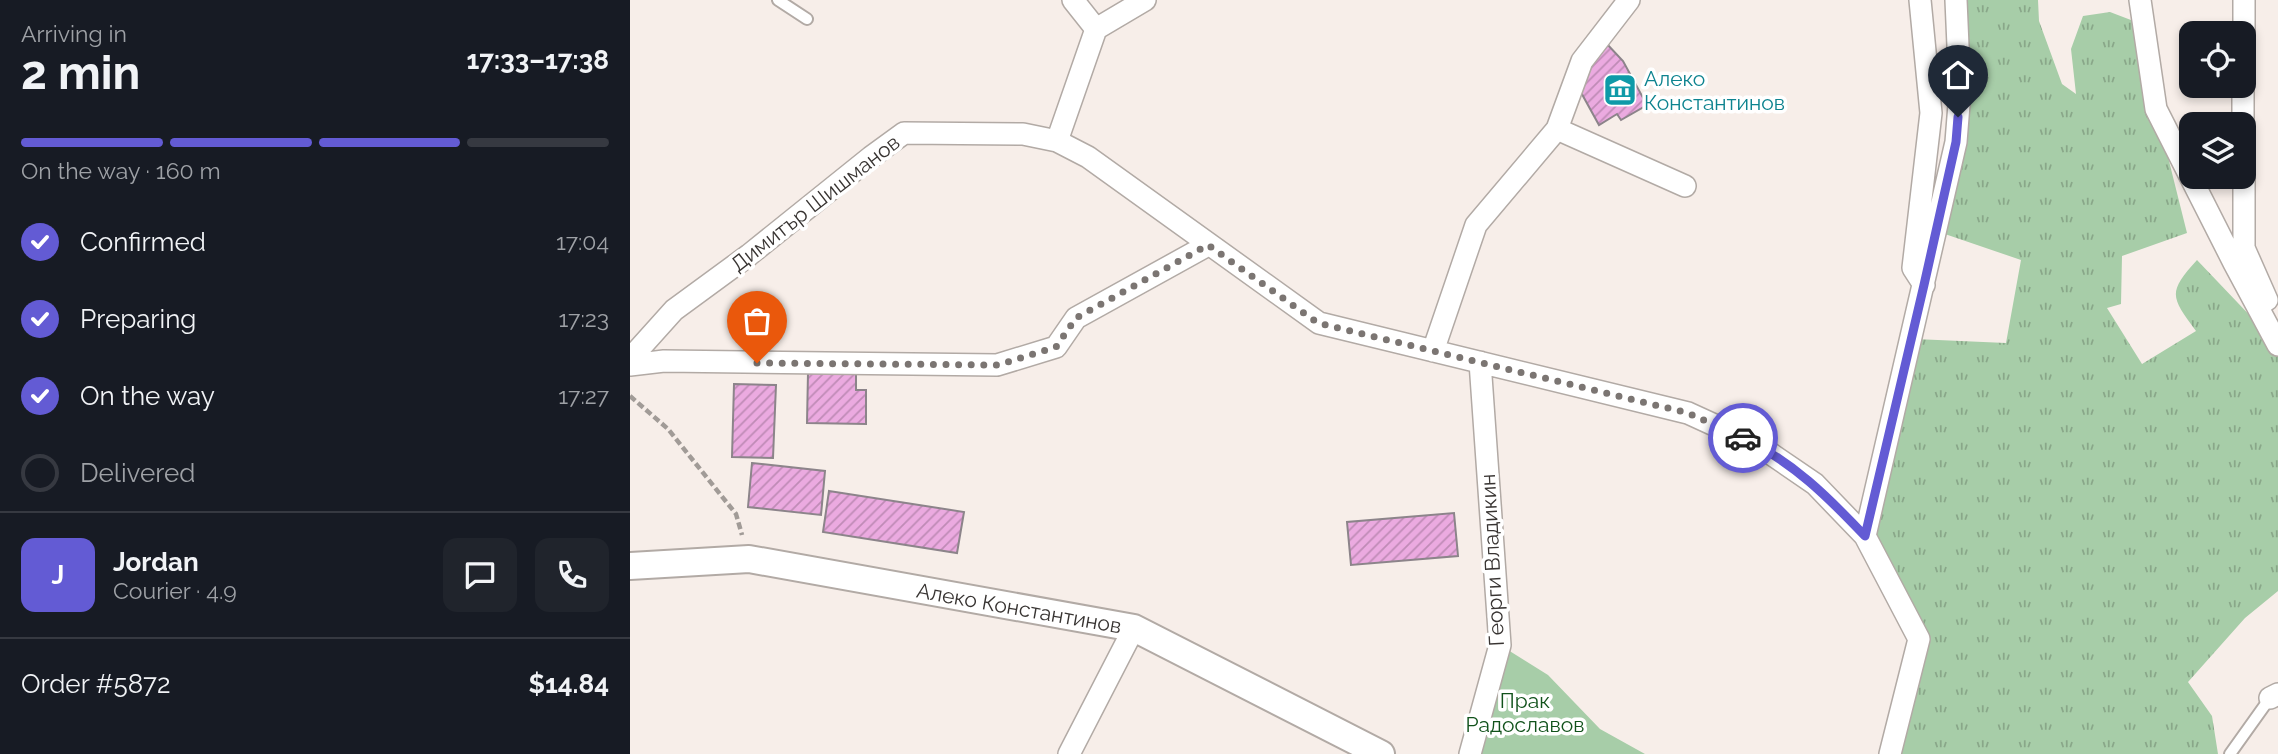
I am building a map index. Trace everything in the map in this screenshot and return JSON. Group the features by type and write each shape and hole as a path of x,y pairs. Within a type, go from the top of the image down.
{"street":[{"path":"1073,0 1096,29"},
{"path":"1057,141 1096,29 1145,0"},
{"path":"1433,351 1476,225 1557,129 1582,61 1629,0"},
{"path":"1920,0 1931,113 1913,268 1924,285"},
{"path":"1865,536 1956,142 1960,92 1956,0"},
{"path":"2140,0 2156,109 2278,345"},
{"path":"2244,0 2244,21"},
{"path":"1557,129 1685,186"},
{"name":"Димитър Шишманов","path":"630,359 674,310 904,133 1023,134 1057,141 1088,157 1318,323 1688,413 1758,445 1815,484 1865,536 1919,639 1890,754"},
{"path":"2244,189 2244,248 2278,324"},
{"path":"630,365 664,362 998,365 1056,347 1076,318 1208,245"},
{"name":"Георги Владикин","path":"1469,754 1500,645 1480,362"},
{"name":"Алеко Константинов","path":"630,566 749,559 1133,628 1381,754"},
{"path":"1069,754 1133,628"}],"lane":[{"path":"778,0 807,19"},
{"path":"2230,754 2274,696"}],"path":[{"path":"630,396 668,429 736,514 749,559"}],"green space":[{"path":"1956,0 2038,0 2039,21 2062,84 2076,94 2071,49 2083,16 2110,12 2144,25 2156,109 2187,233 2122,256 2121,304 2107,308 2142,364 2196,331 2181,310 2176,295 2181,280 2197,260 2278,345 2278,591 2245,618 2188,682 2212,716 2218,754 1890,754 1919,639 1865,536 1915,339 2006,343 2021,260 1939,232 1956,142"},
{"name":"Прак Радославов","path":"1500,645 1548,675 1600,729 1645,754 1470,754"}],"building":[{"path":"1606,43 1623,61 1647,105 1621,120 1617,114 1599,125 1578,87"},
{"path":"808,373 856,374 856,390 866,390 866,424 807,423"},
{"path":"734,384 776,385 773,458 732,457"},
{"path":"752,463 825,471 821,515 748,507"},
{"path":"829,491 964,512 957,553 823,532"},
{"path":"1454,513 1458,556 1351,565 1347,522"}],"way so far":[{"path":"757,363 998,365 1056,347 1076,318 1208,245 1318,323 1688,413 1743,438"}],"place":[{"name":"Алеко Константинов","path":"1620,90"}],"route":[{"path":"1743,438 1758,445 1815,484 1865,536 1956,142 1958,117"}]}
